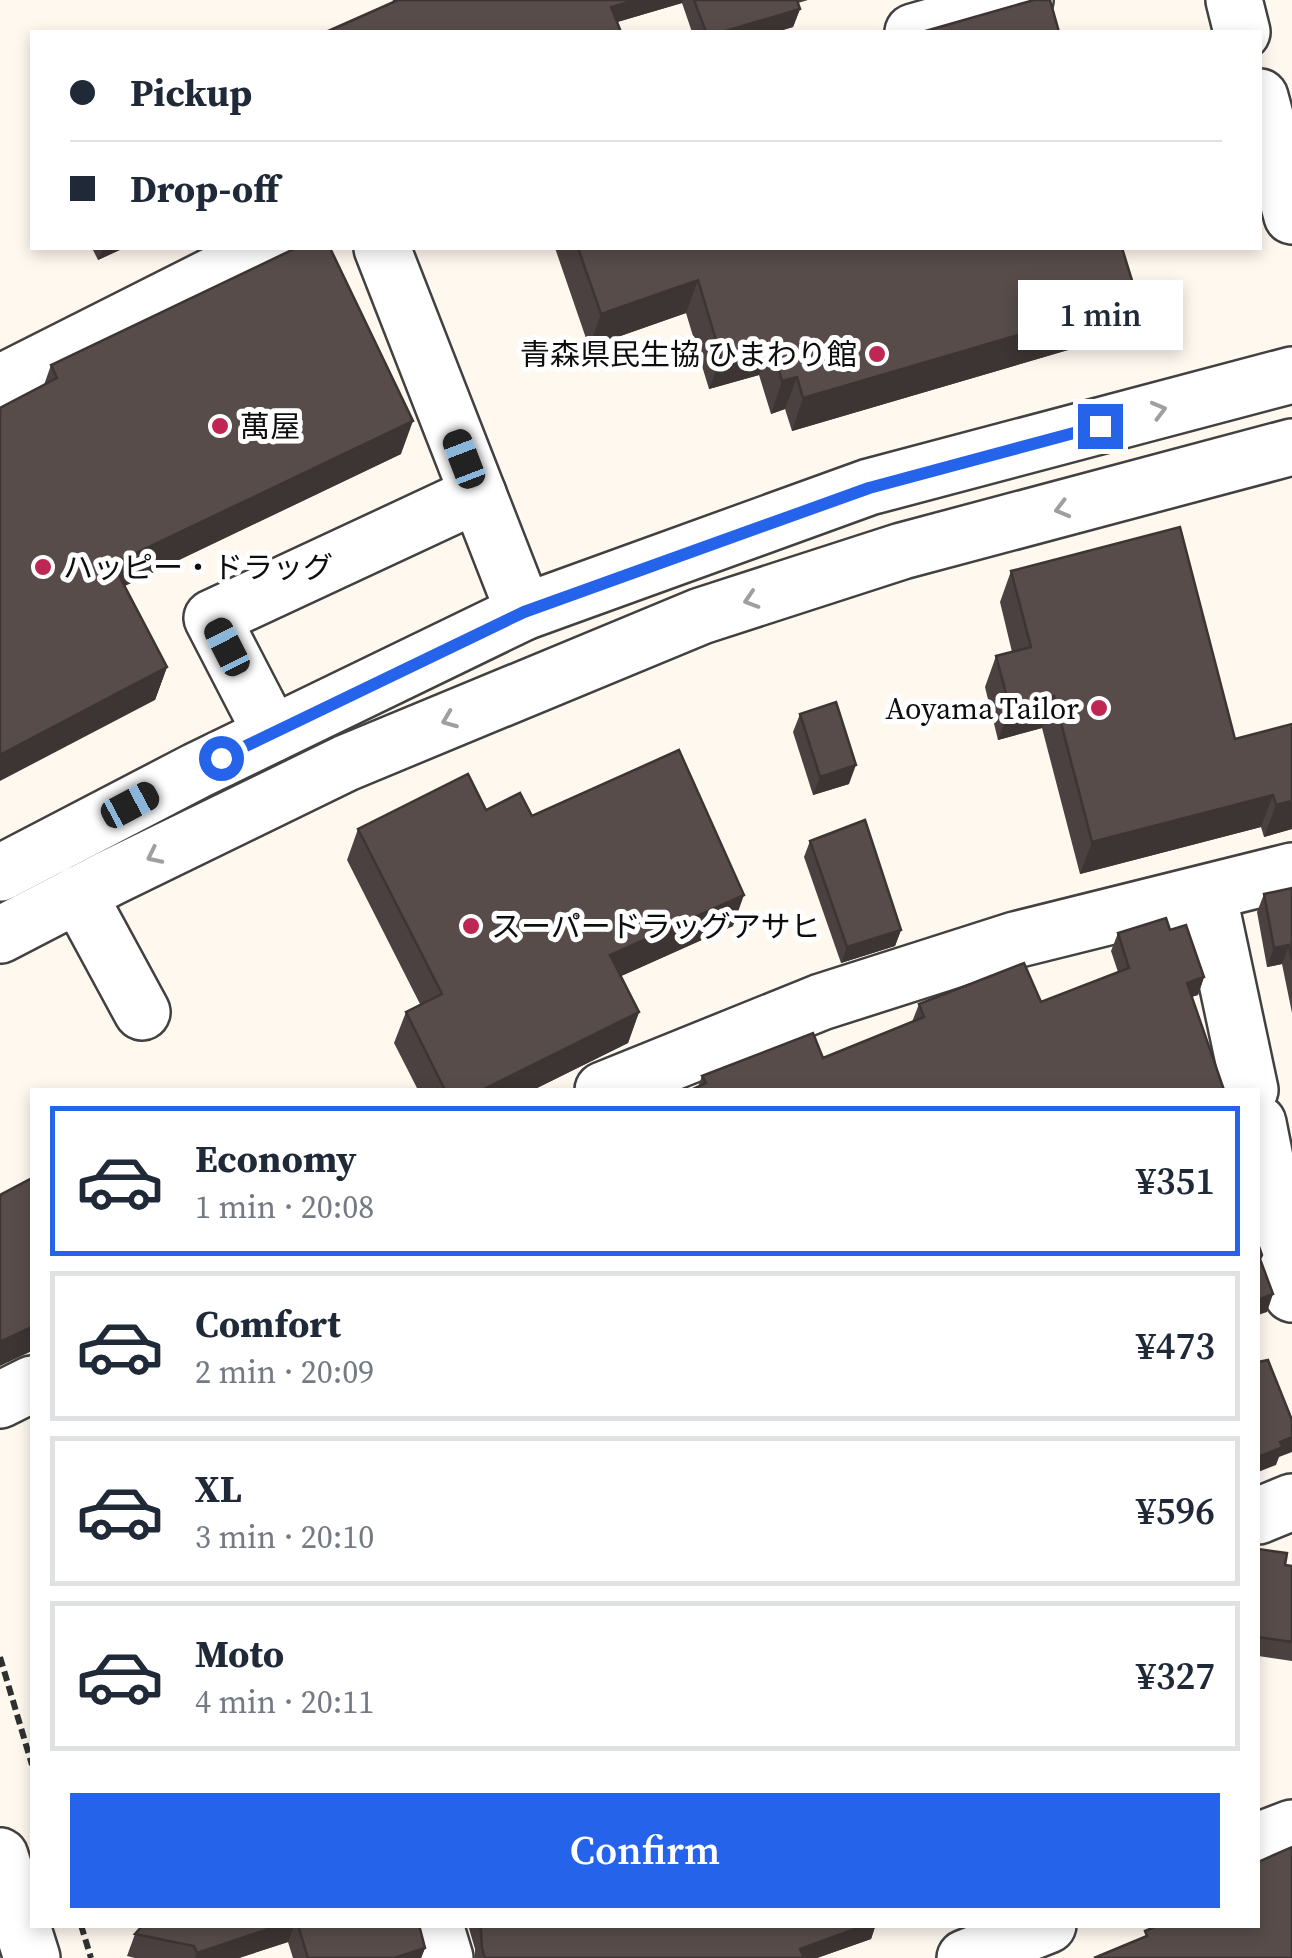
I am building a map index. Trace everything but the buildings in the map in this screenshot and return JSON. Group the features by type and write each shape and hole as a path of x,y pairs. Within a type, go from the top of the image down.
{"street":[{"path":"920,30 1025,0"},
{"path":"1234,0 1242,30"},
{"path":"1262,104 1292,216"},
{"path":"0,384 264,250"},
{"path":"383,250 524,612"},
{"path":"0,873 272,734 524,612 869,488 1292,375"},
{"path":"0,935 346,762 701,616 902,551 1292,448"},
{"path":"272,734 212,618 478,494"},
{"path":"608,1088 822,1002 1016,940 1292,871"},
{"path":"1208,893 1250,1088"},
{"path":"78,894 142,1012"},
{"path":"1260,1151 1292,1294"},
{"path":"0,1400 30,1385"},
{"path":"1260,1515 1292,1502"},
{"path":"1260,1840 1292,1828"},
{"path":"0,1856 17,1936"},
{"path":"436,1928 445,1958"},
{"path":"965,1958 1040,1928"}],"path":[{"path":"0,1657 30,1757"},
{"path":"82,1928 91,1958"}],"place":[{"name":"青森県民生協 ひまわり館","path":"877,354"},
{"name":"萬屋","path":"220,426"},
{"name":"ハッピー・ドラッグ","path":"43,567"},
{"name":"Aoyama Tailor","path":"1099,708"},
{"name":"スーパードラッグアサヒ","path":"471,926"}],"route":[{"path":"221,758 524,612 869,488 1100,426"}]}
